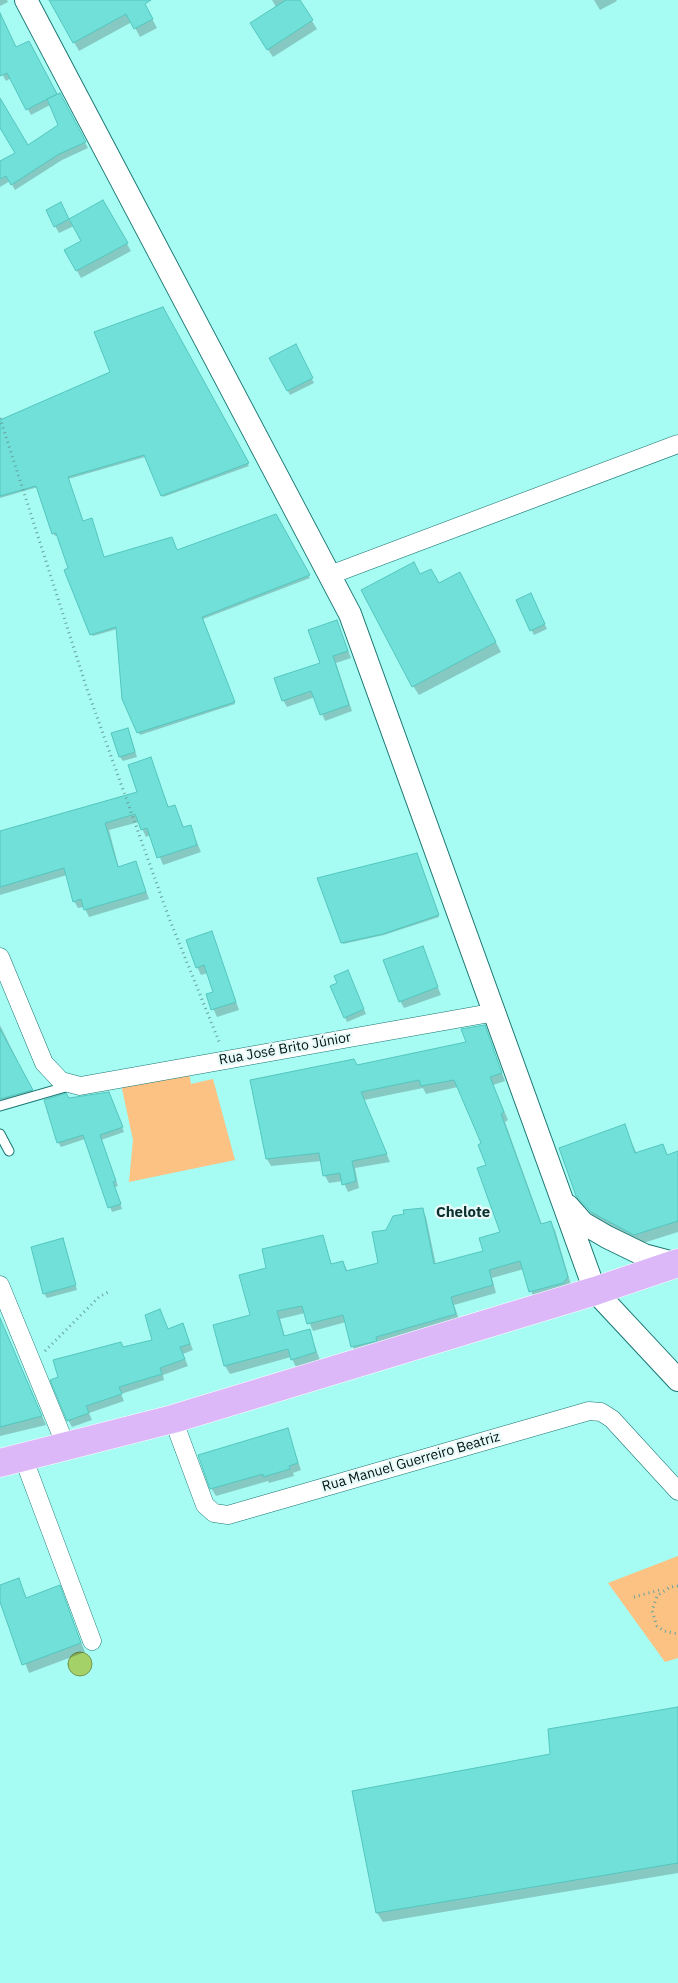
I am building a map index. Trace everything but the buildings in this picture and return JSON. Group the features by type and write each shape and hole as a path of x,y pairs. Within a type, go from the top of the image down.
{"main road":[{"path":"11,1460 173,1419 595,1291 677,1263"}],"street":[{"path":"26,0 350,614 496,1012 595,1291 678,1380"},
{"path":"330,575 678,444"},
{"path":"0,958 44,1062 61,1081 74,1084"},
{"name":"Rua José Brito Júnior","path":"74,1084 80,1086 496,1012"},
{"path":"565,1204 583,1223 607,1237 644,1256 677,1263"},
{"path":"0,1285 66,1446"},
{"name":"Rua Manuel Guerreiro Beatriz","path":"173,1419 205,1505 214,1512 228,1515 589,1411 601,1412 612,1419 678,1491"},
{"path":"11,1460 92,1641"}],"lane":[{"path":"0,1106 74,1084"},
{"path":"0,1134 9,1151"}],"path":[{"path":"0,418 117,776 212,1028 230,1059"},
{"path":"32,1364 99,1297 110,1291"},
{"path":"634,1598 678,1585"},
{"path":"670,1587 656,1596 652,1611 658,1626 664,1632 678,1634"}],"shaded area":[{"path":"189,1072 191,1084 213,1079 235,1160 129,1182 133,1140 121,1084"},
{"path":"678,1556 678,1658 665,1662 608,1583"},
{"path":"80,1652 88,1656 92,1664 88,1672 80,1676 72,1672 68,1664 72,1656"}],"district":[{"name":"Chelote","path":"463,1213"}]}
